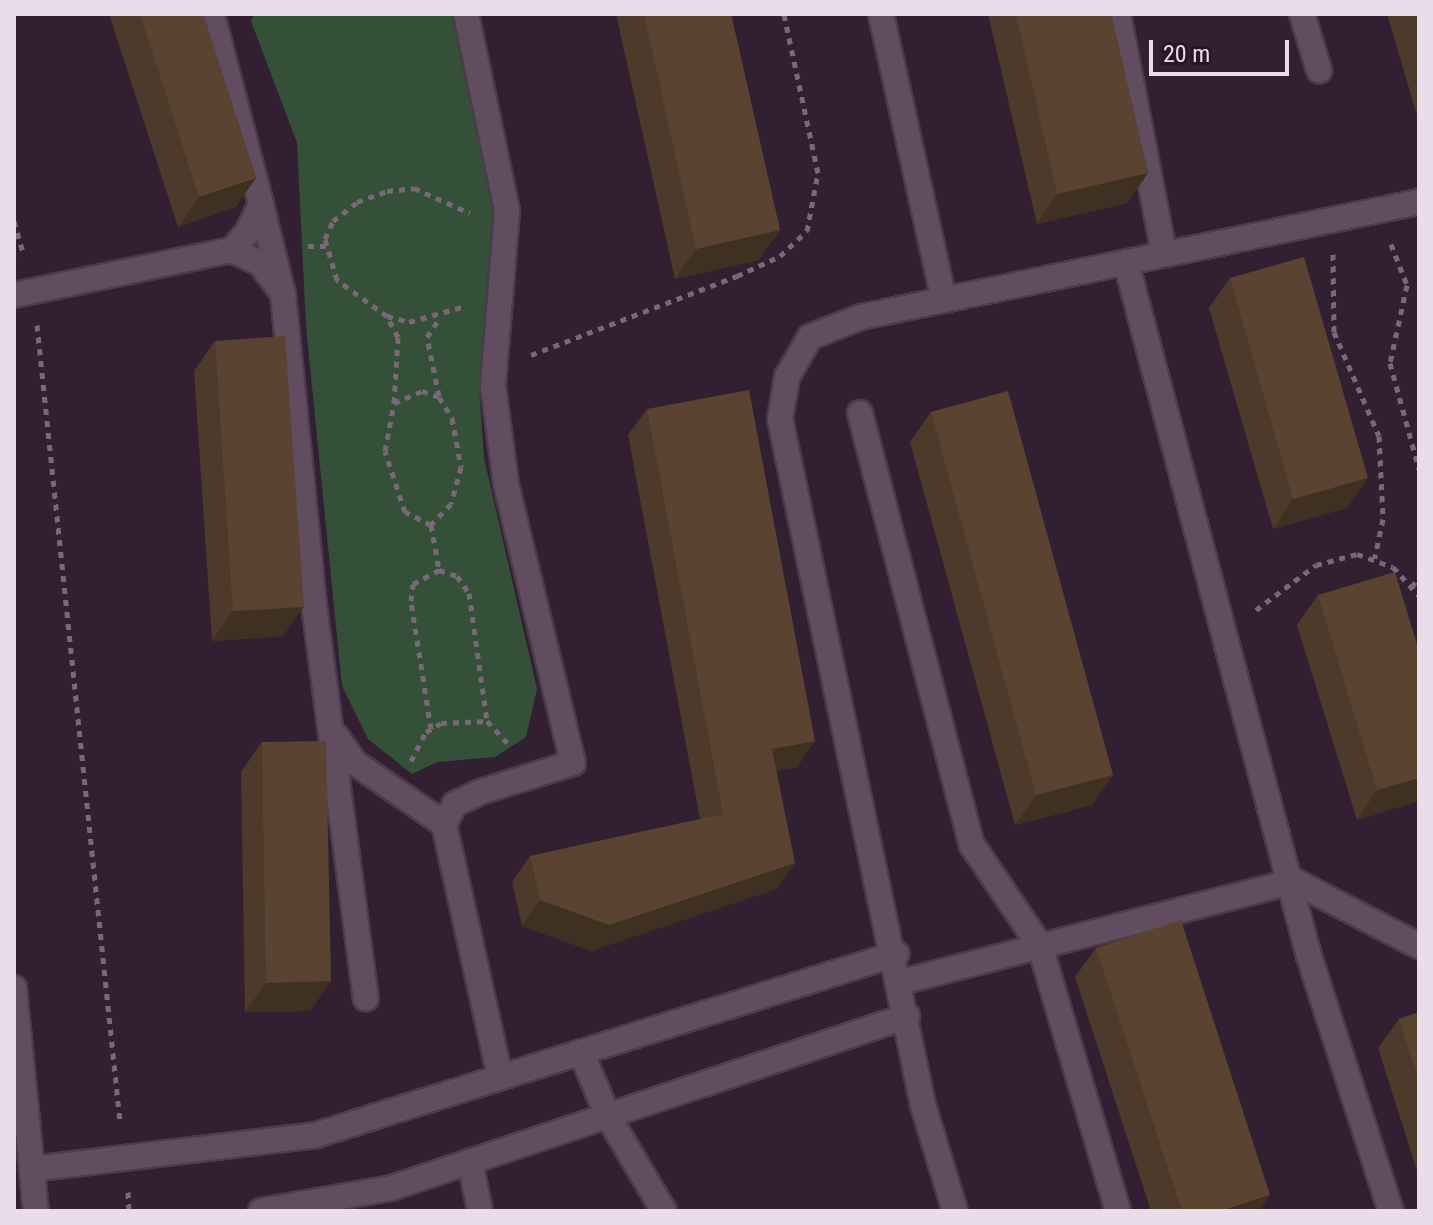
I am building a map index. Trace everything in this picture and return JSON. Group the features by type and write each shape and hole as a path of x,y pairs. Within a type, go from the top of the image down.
{"street":[{"path":"212,14 283,294 366,999"},
{"path":"466,14 507,211 493,386 506,484 573,763 455,804 444,824 500,1077"},
{"path":"881,14 944,300"},
{"path":"1118,14 1164,254"},
{"path":"1302,14 1319,70"},
{"path":"955,1211 923,1105 896,954 780,419 787,377 810,337 861,317 1419,202"},
{"path":"232,250 261,204"},
{"path":"24,293 232,250 260,263 283,294"},
{"path":"1126,262 1294,881 1309,956 1391,1211"},
{"path":"860,413 972,845 1040,946 1118,1211"},
{"path":"332,730 355,763 444,824"},
{"path":"901,982 1294,881 1419,946"},
{"path":"32,1169 265,1147 896,954"},
{"path":"14,988 36,1211"},
{"path":"261,1211 332,1202 470,1161 907,1016"},
{"path":"581,1052 608,1116 664,1211"},
{"path":"470,1161 480,1211"}],"path":[{"path":"493,386 550,343 737,276 780,256 807,231 818,173 784,14"},
{"path":"440,318 387,316 355,299 328,261 325,239 333,221 357,202 414,188 445,197 504,246"},
{"path":"1369,212 1402,260 1407,285 1390,363 1419,469"},
{"path":"14,221 129,1211"},
{"path":"1326,221 1334,332 1379,436 1383,519 1375,558"},
{"path":"431,525 451,504 461,467 452,418 430,381 427,337 440,318 503,279"},
{"path":"387,316 398,337 394,403"},
{"path":"431,525 405,512 392,485 386,418 394,403 407,392 439,397"},
{"path":"431,525 439,570"},
{"path":"1225,627 1316,565 1375,558 1419,596"},
{"path":"395,790 431,729 411,601 413,584 439,570 457,576 469,593 487,721 527,777"},
{"path":"1412,587 1419,576"},
{"path":"431,729 487,721"}],"green space":[{"path":"254,14 452,14 493,207 479,386 484,458 537,689 526,737 495,757 437,762 412,774 368,739 342,686 306,326 297,143 251,21"}],"building":[{"path":"140,14 203,14 256,178 199,197"},
{"path":"644,14 731,14 780,230 696,249"},
{"path":"1016,14 1111,14 1148,173 1057,194"},
{"path":"1304,257 1368,478 1293,499 1230,278"},
{"path":"285,336 304,607 233,611 215,341"},
{"path":"749,390 815,741 772,749 795,863 609,925 540,900 530,856 723,814 647,409"},
{"path":"1008,391 1113,775 1036,795 931,412"},
{"path":"1395,572 1419,651 1419,778 1377,790 1318,595"},
{"path":"326,741 331,981 266,983 262,742"},
{"path":"1181,920 1270,1195 1220,1211 1182,1211 1096,948"},
{"path":"1419,1012 1419,1082 1399,1019"}]}
